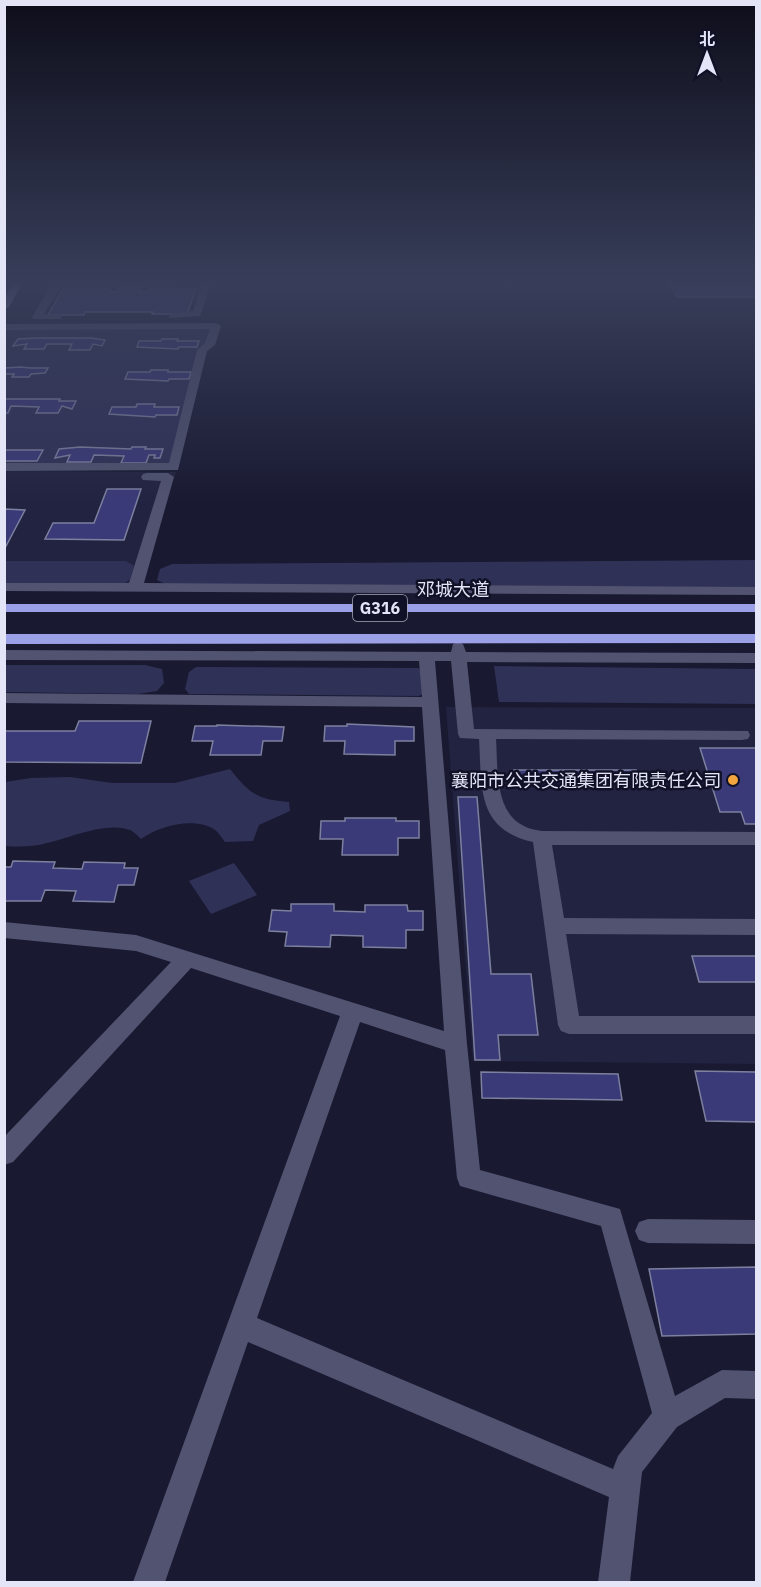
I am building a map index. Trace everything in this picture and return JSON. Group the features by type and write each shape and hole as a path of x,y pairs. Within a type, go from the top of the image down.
{"highway":[{"name":"邓城大道","path":"4,608 756,608"},
{"name":"G316","path":"4,639 756,639"}],"street":[{"path":"4,467 174,467 201,356"},
{"path":"4,477 168,477 135,588"},
{"path":"4,587 756,591"},
{"path":"457,639 466,734 742,735"},
{"path":"4,655 756,658"},
{"path":"427,657 456,1044 469,1178 611,1217 667,1417"},
{"path":"4,698 430,702"},
{"path":"487,734 494,802 502,817 514,829 542,838 756,838"},
{"path":"542,838 569,1025 756,1025"},
{"path":"555,926 756,927"},
{"path":"4,930 136,943 456,1044"},
{"path":"4,1154 187,959"},
{"path":"149,1582 353,1011"},
{"path":"648,1231 756,1232"},
{"path":"241,1325 625,1489"},
{"path":"614,1582 628,1466 667,1417 722,1384 756,1385"}],"shaded area":[{"path":"4,356 201,356 174,467 5,467"},
{"path":"5,471 176,472 138,588 5,587"},
{"path":"756,560 756,591 173,588 157,580 160,569 172,564"},
{"path":"5,561 126,561 134,566 130,579 119,588 5,587"},
{"path":"5,665 145,665 162,669 164,683 157,691 138,694 5,692"},
{"path":"494,666 756,669 756,704 499,702"},
{"path":"196,667 418,668 424,672 424,693 419,696 189,694 185,689 189,672"},
{"path":"446,707 756,708 756,1064 473,1061"},
{"path":"230,769 255,794 289,802 290,811 259,825 253,841 225,842 216,831 207,826 188,823 157,830 141,839 130,830 110,828 88,831 36,845 5,846 5,782 31,778 70,777 112,783 175,783"},
{"path":"234,863 257,895 211,914 189,881"}],"building":[{"path":"4,368 48,368 45,373 31,374 29,377 12,377 14,374 4,374"},
{"path":"151,370 191,372 189,379 169,379 168,381 125,379 128,372 150,372"},
{"path":"4,399 76,401 72,409 62,406 58,413 36,413 39,407 11,406 8,413 4,413"},
{"path":"137,404 179,407 177,415 156,415 155,417 109,414 112,407 136,407"},
{"path":"80,447 163,449 160,458 149,455 146,463 121,463 124,456 94,455 91,462 67,462 70,455 55,458 59,449"},
{"path":"4,450 43,450 37,461 4,461"},
{"path":"107,489 141,489 124,540 45,539 53,523 94,523"},
{"path":"4,509 25,510 5,548 4,548"},
{"path":"79,721 151,721 141,763 4,762 4,731 75,731"},
{"path":"347,724 414,727 414,741 395,741 395,755 344,754 345,741 324,741 325,726 347,726"},
{"path":"195,726 284,727 282,741 263,741 261,755 210,755 213,741 192,741"},
{"name":"襄阳市公共交通集团有限责任公司","path":"700,748 756,748 756,824 745,824 741,812 720,812"},
{"path":"514,770 636,770 638,780 515,780"},
{"path":"458,797 477,797 491,974 531,974 538,1035 498,1035 500,1060 475,1060"},
{"path":"345,818 396,818 396,821 419,821 419,838 398,838 398,855 342,855 343,839 320,839 321,821 345,821"},
{"path":"13,861 55,862 53,868 82,869 84,862 125,863 124,868 138,868 134,885 118,885 114,902 73,901 76,891 45,890 41,901 4,901 4,867 11,867"},
{"path":"291,904 334,904 334,911 365,912 365,905 407,905 408,911 423,911 423,930 406,930 406,948 363,947 363,936 331,935 330,947 285,946 287,932 269,931 272,910 291,911"},
{"path":"692,956 756,956 756,982 699,982"},
{"path":"695,1071 756,1072 756,1122 706,1121"},
{"path":"481,1072 618,1074 622,1100 482,1098"},
{"path":"756,1267 756,1334 662,1336 649,1269"}],"place":[{"name":"襄阳市公共交通集团有限责任公司","path":"733,780"}]}
